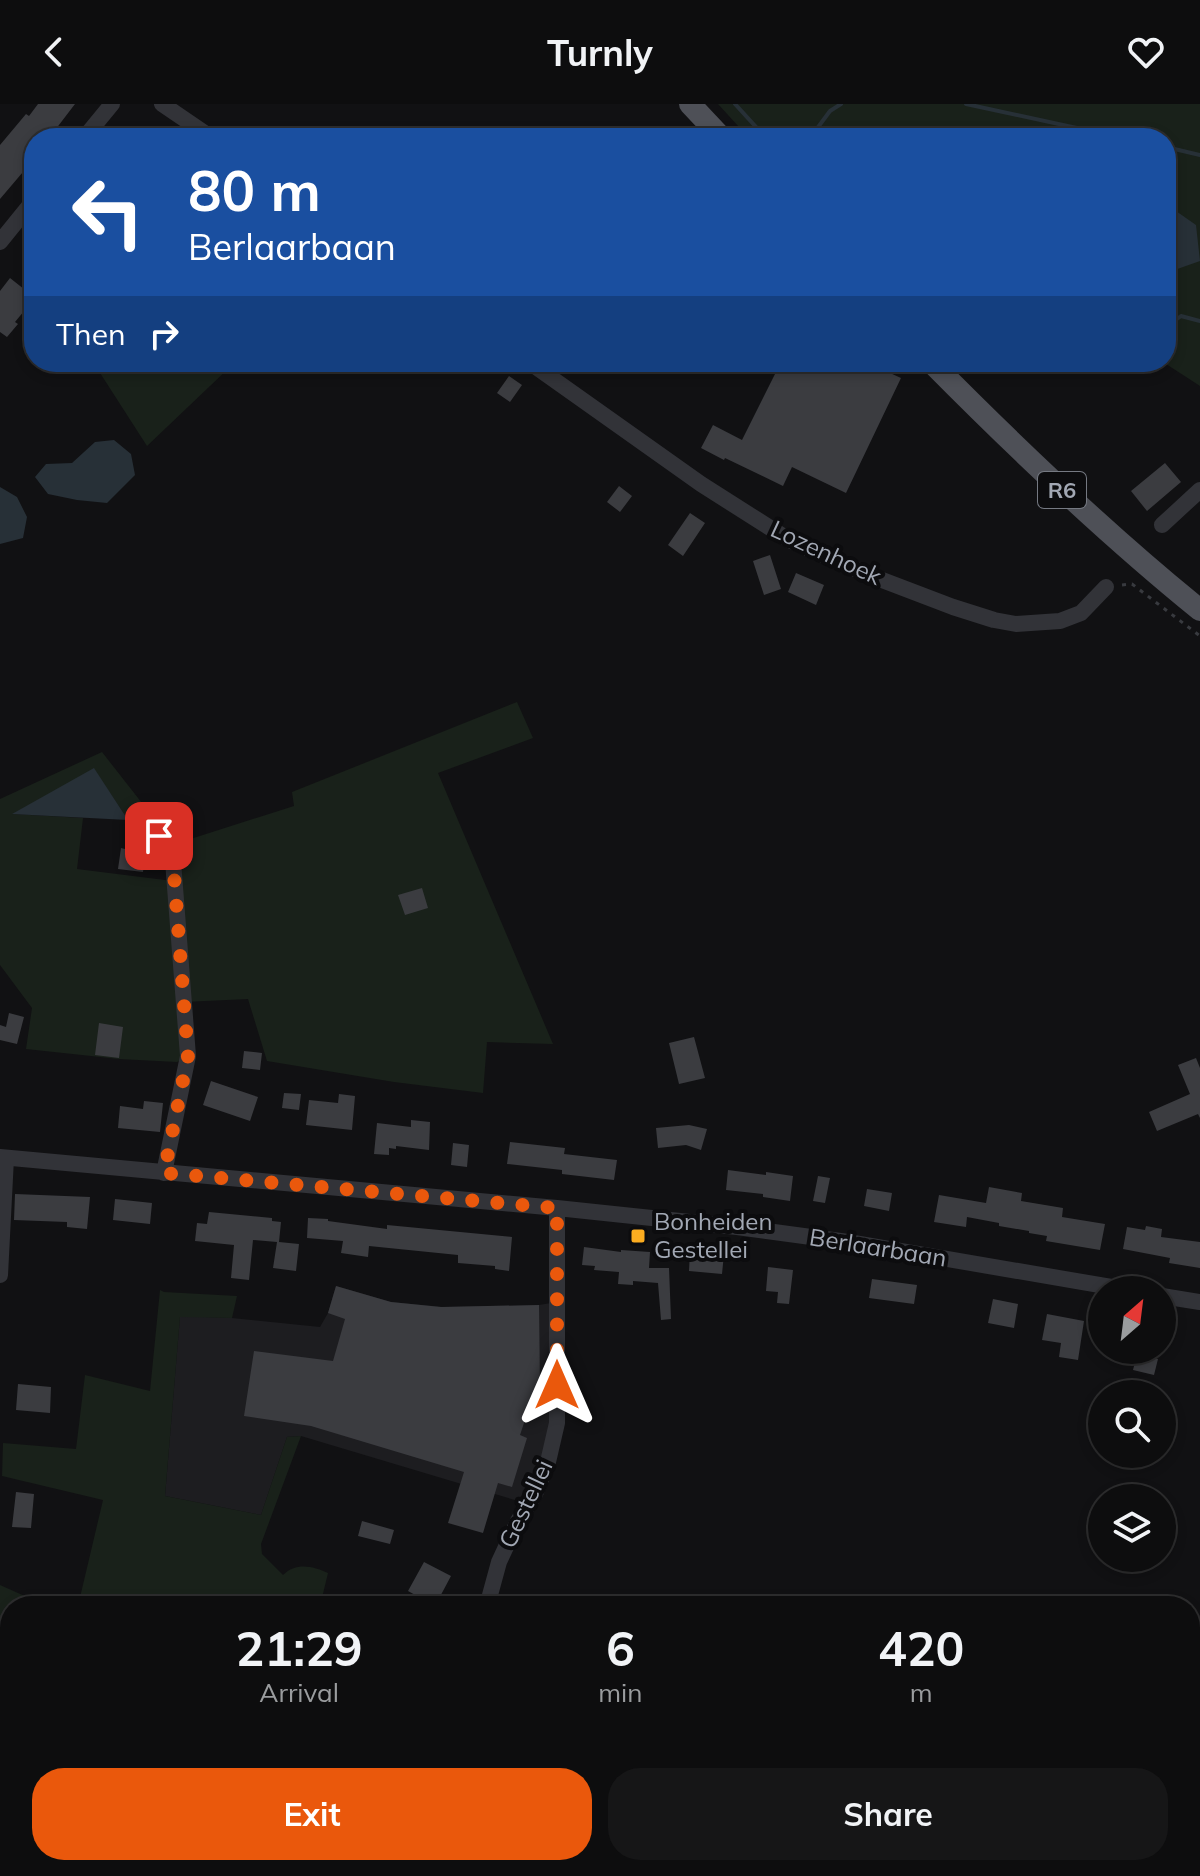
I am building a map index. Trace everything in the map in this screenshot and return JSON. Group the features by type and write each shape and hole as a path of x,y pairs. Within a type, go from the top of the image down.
{"main road":[{"path":"690,104 713,128"},
{"name":"R6","path":"941,372 1080,507 1200,610"}],"street":[{"path":"162,104 197,128"},
{"path":"92,128 109,105"},
{"path":"0,242 24,212"},
{"name":"Lozenhoek","path":"543,372 701,484 789,540 869,575 953,607 1016,624 1060,621 1081,613 1106,587"},
{"path":"1162,525 1200,490"},
{"path":"159,836 172,848 188,1056 164,1173"},
{"name":"Berlaarbaan","path":"0,1275 3,1158 737,1227 848,1242 1088,1283"},
{"name":"Gestellei","path":"490,1596 499,1562 535,1494 548,1462 557,1423 557,1208"},
{"path":"1176,1298 1200,1302"}],"path":[{"path":"1106,587 1132,584 1200,636"}],"shaded area":[{"path":"718,104 1200,104 1200,386 1176,370 1176,128 740,128"},
{"path":"1176,211 1196,225 1200,261 1176,269"},
{"path":"99,372 225,372 147,446"},
{"path":"114,440 131,454 135,475 107,503 48,494 35,477 46,464 72,463 95,442"},
{"path":"0,487 17,497 27,517 23,538 0,544"},
{"path":"517,702 533,738 438,773 553,1044 487,1042 483,1093 267,1061 248,999 184,1002 188,1056 177,1062 26,1049 32,1008 0,965 0,799 102,752 149,812 128,820 94,769 13,814 83,818 77,869 181,882 178,843 294,806 292,792"},
{"path":"94,768 128,820 12,814"},
{"path":"336,1286 391,1302 443,1307 557,1302 557,1423 528,1504 301,1436 287,1437 261,1515 165,1496 180,1316 320,1327"},
{"path":"160,1290 237,1296 232,1318 180,1317 165,1496 261,1515 287,1437 301,1436 261,1544 262,1554 283,1575 293,1568 305,1566 328,1573 322,1596 80,1596 103,1500 2,1476 3,1443 76,1449 85,1375 150,1391"},
{"path":"0,1585 25,1596 0,1596"}],"building":[{"path":"38,104 75,104 57,128 24,128 24,171 0,199 0,145 26,114 29,116"},
{"path":"10,278 24,289 24,311 7,337 0,332 0,291"},
{"path":"776,372 888,372 901,378 846,493 792,467 783,486 701,448 713,425 742,440"},
{"path":"509,376 522,385 510,402 497,393"},
{"path":"1165,463 1181,482 1147,511 1131,491"},
{"path":"619,486 632,496 620,512 607,502"},
{"path":"690,513 705,523 683,556 668,545"},
{"path":"770,555 781,589 764,595 753,561"},
{"path":"796,573 824,585 816,605 788,592"},
{"path":"128,831 148,834 143,872 118,869 121,848 125,849"},
{"path":"422,888 428,908 405,915 398,895"},
{"path":"9,1013 24,1017 17,1044 0,1040 0,1025 6,1027"},
{"path":"99,1023 123,1027 119,1058 95,1055"},
{"path":"694,1037 705,1078 679,1084 669,1043"},
{"path":"244,1051 262,1053 260,1070 242,1068"},
{"path":"1196,1058 1200,1068 1200,1118 1198,1114 1157,1131 1149,1112 1190,1094 1178,1065"},
{"path":"211,1081 258,1097 250,1121 203,1105"},
{"path":"284,1093 301,1094 299,1110 282,1108"},
{"path":"339,1094 355,1096 352,1130 306,1125 309,1100 338,1103"},
{"path":"144,1101 163,1103 160,1132 118,1128 120,1106 143,1109"},
{"path":"411,1120 430,1122 429,1150 396,1146 396,1149 389,1148 389,1155 374,1154 377,1123 411,1127"},
{"path":"689,1125 707,1129 701,1150 686,1145 658,1148 656,1128"},
{"path":"510,1142 565,1148 564,1154 617,1160 614,1180 507,1164"},
{"path":"453,1143 469,1145 467,1167 451,1165"},
{"path":"728,1170 793,1176 790,1201 726,1190"},
{"path":"818,1176 830,1178 825,1203 813,1201"},
{"path":"989,1187 1022,1193 1021,1201 1063,1208 1062,1217 1105,1224 1100,1250 1046,1241 1047,1236 967,1217 966,1227 934,1222 939,1195 986,1203"},
{"path":"867,1189 892,1193 889,1211 864,1206"},
{"path":"15,1194 90,1197 87,1229 67,1227 67,1222 14,1220"},
{"path":"115,1199 152,1203 150,1224 113,1220"},
{"path":"209,1212 272,1218 272,1221 281,1222 279,1242 299,1244 296,1271 273,1268 277,1242 253,1240 249,1280 231,1278 234,1245 195,1241 197,1223 207,1224"},
{"path":"308,1218 387,1229 387,1225 512,1237 509,1271 495,1269 495,1266 458,1263 458,1255 369,1246 368,1257 341,1253 343,1241 307,1238"},
{"path":"1146,1226 1162,1229 1161,1237 1200,1242 1200,1268 1169,1263 1170,1258 1123,1249 1127,1227 1145,1230"},
{"path":"584,1247 650,1252 649,1268 669,1268 671,1319 661,1320 658,1283 633,1281 633,1285 618,1284 619,1272 594,1270 595,1266 582,1265"},
{"path":"690,1251 724,1254 722,1274 689,1271"},
{"path":"768,1267 793,1270 789,1304 777,1303 778,1292 766,1291"},
{"path":"872,1279 917,1285 914,1304 869,1298"},
{"path":"336,1286 391,1302 441,1307 539,1305 540,1388 536,1387 520,1435 527,1438 512,1487 498,1483 483,1533 448,1523 464,1472 311,1426 244,1416 254,1351 333,1361 345,1319 328,1313"},
{"path":"993,1299 1018,1304 1014,1328 988,1323"},
{"path":"1047,1314 1084,1321 1078,1360 1059,1357 1061,1343 1042,1340"},
{"path":"1134,1364 1157,1364 1154,1375 1133,1370"},
{"path":"18,1384 51,1387 50,1413 16,1410"},
{"path":"16,1492 34,1494 31,1528 12,1527"},
{"path":"362,1521 394,1530 390,1544 358,1536"},
{"path":"424,1562 451,1576 440,1596 417,1596 408,1591"}],"waterway":[{"path":"735,104 757,128"},
{"path":"817,128 830,111 841,104"},
{"path":"966,104 1077,128"},
{"path":"1176,149 1200,155"},
{"path":"1176,320 1181,316 1200,321"}],"place":[{"name":"Bonheiden Gestellei","path":"638,1236"}],"route":[{"path":"159,836 172,848 188,1056 164,1173 557,1208 557,1385"}]}
